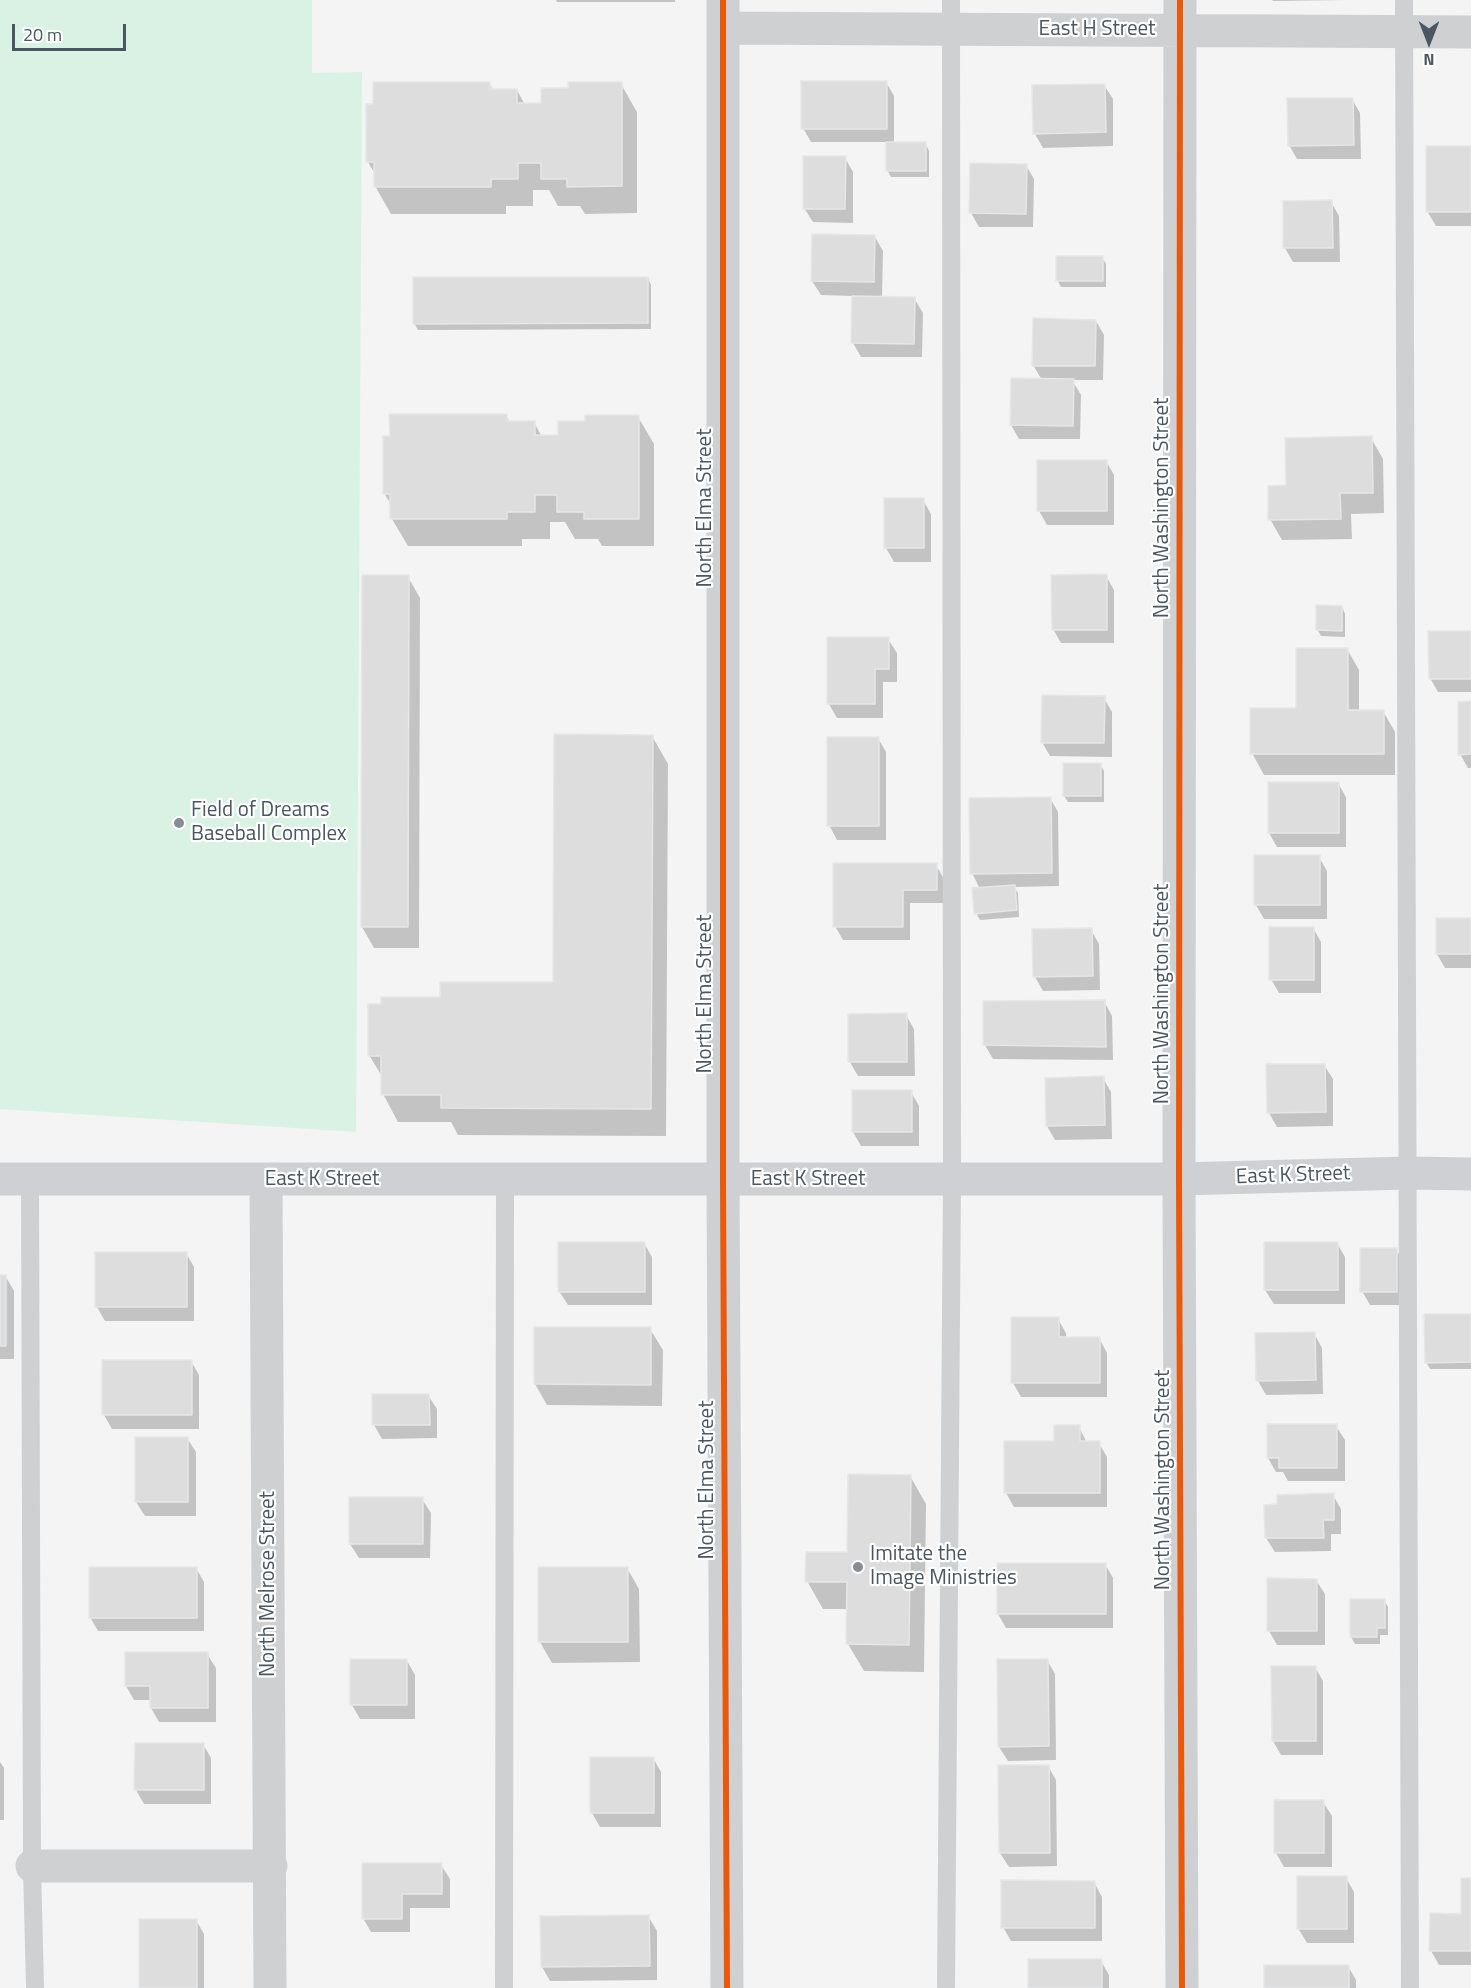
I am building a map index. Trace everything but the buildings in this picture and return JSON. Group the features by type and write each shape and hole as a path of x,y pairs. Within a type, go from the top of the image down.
{"street":[{"name":"East H Street","path":"723,14 1404,16 1471,32"},
{"name":"North Elma Street","path":"723,14 723,1180 727,1988"},
{"name":"North Washington Street","path":"1180,15 1179,1179 1182,1988"},
{"name":"East K Street","path":"15,1180 952,1180 1471,1174"},
{"name":"North Melrose Street","path":"266,1180 270,1988"},
{"path":"32,1866 271,1866"}],"lane":[{"path":"946,1988 952,1180 951,14"},
{"path":"1404,16 1410,1988"},
{"path":"15,1180 35,1988"},
{"path":"504,1988 505,1180"}],"green space":[{"name":"Field of Dreams Baseball Complex","path":"0,0 312,0 312,73 362,72 356,1132 0,1109"}],"cycle path":[{"path":"723,0 723,1180 727,1988"},
{"path":"1180,0 1179,1179 1182,1988"}],"place":[{"name":"Field of Dreams Baseball Complex","path":"179,823"},
{"name":"Imitate the Image Ministries","path":"858,1567"}]}
